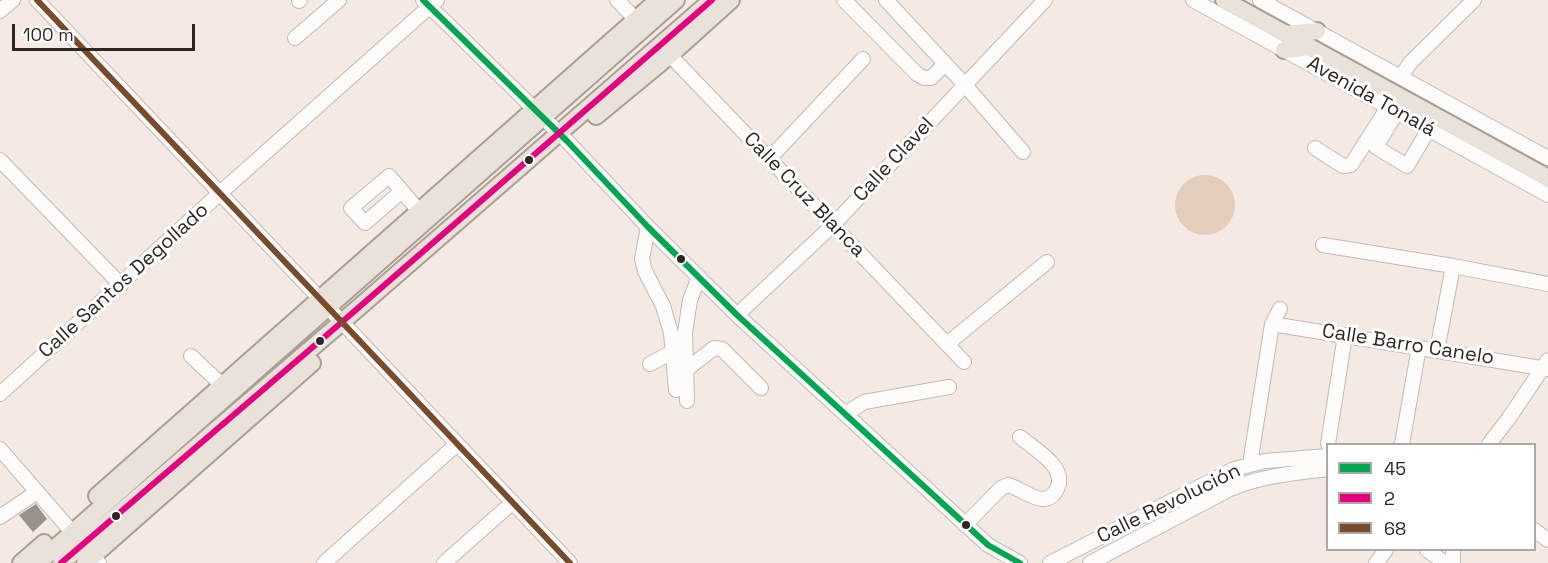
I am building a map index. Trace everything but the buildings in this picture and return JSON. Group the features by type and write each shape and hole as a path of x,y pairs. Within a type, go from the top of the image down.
{"main road":[{"path":"640,24 658,0"},
{"path":"21,563 83,547 222,385 325,304 640,24 676,0"},
{"path":"665,50 712,0"},
{"path":"61,563 346,326 665,50 731,0"},
{"name":"Avenida Tonalá","path":"1224,0 1246,20 1285,42 1310,47 1548,178"},
{"path":"1285,42 1317,31"},
{"path":"38,563 83,547 420,212 539,114"}],"street":[{"path":"0,11 13,0"},
{"path":"37,0 513,502 565,561"},
{"path":"296,38 339,0"},
{"path":"617,0 640,24"},
{"path":"844,0 917,74 924,78 931,78 945,63"},
{"path":"885,0 965,85 1023,152"},
{"name":"Calle Clavel","path":"737,315 833,225 1045,0"},
{"name":"Avenida Tonalá","path":"1193,0 1246,20"},
{"path":"1246,20 1261,0"},
{"name":"Avenida Tonalá","path":"1261,0 1548,158"},
{"path":"1401,77 1410,63 1474,0"},
{"path":"430,2 648,227 737,315 965,525 988,545 1014,562"},
{"name":"Calle Santos Degollado","path":"0,394 430,2"},
{"name":"Avenida Tonalá","path":"1285,42 1393,109 1548,195"},
{"name":"Calle Cruz Blanca","path":"665,50 964,362"},
{"path":"769,159 863,59"},
{"path":"1393,109 1376,147 1407,166 1429,129"},
{"path":"1315,148 1343,166 1351,165 1393,109"},
{"path":"0,160 120,285"},
{"path":"402,191 420,212"},
{"path":"648,227 642,259 663,306 670,333 676,390"},
{"path":"1323,245 1548,284"},
{"path":"947,344 1047,262"},
{"path":"1437,351 1453,266"},
{"path":"687,401 685,333 687,315 699,277"},
{"path":"1250,464 1272,324 1280,309"},
{"name":"Calle Barro Canelo","path":"1272,324 1437,351 1547,365"},
{"path":"1329,443 1345,335"},
{"path":"1402,443 1419,347"},
{"path":"686,370 714,348 722,349 762,388"},
{"path":"650,363 672,352"},
{"path":"191,356 222,385"},
{"path":"1490,443 1547,365"},
{"path":"845,414 871,400 949,387"},
{"path":"965,525 1001,488 1008,485 1041,499 1051,497 1056,490 1060,480 1058,470 1020,437"},
{"path":"324,563 457,444"},
{"path":"0,449 83,547"},
{"name":"Calle Revolución","path":"1050,563 1234,468 1250,464 1326,456"},
{"name":"Calle Revolución","path":"1090,563 1230,489 1326,456"},
{"path":"0,517 37,492"},
{"path":"444,563 513,502"},
{"path":"988,545 998,563"},
{"path":"1430,551 1445,563"}],"shaded area":[{"path":"1205,175 1217,177 1230,188 1235,205 1233,217 1222,230 1205,235 1193,233 1180,222 1175,205 1177,193 1188,180"}],"transit line":[{"name":"68","path":"37,0 570,563"},
{"name":"45","path":"423,0 567,141 648,227 737,315 988,545 1020,563"},
{"name":"2","path":"61,563 712,0"}]}
